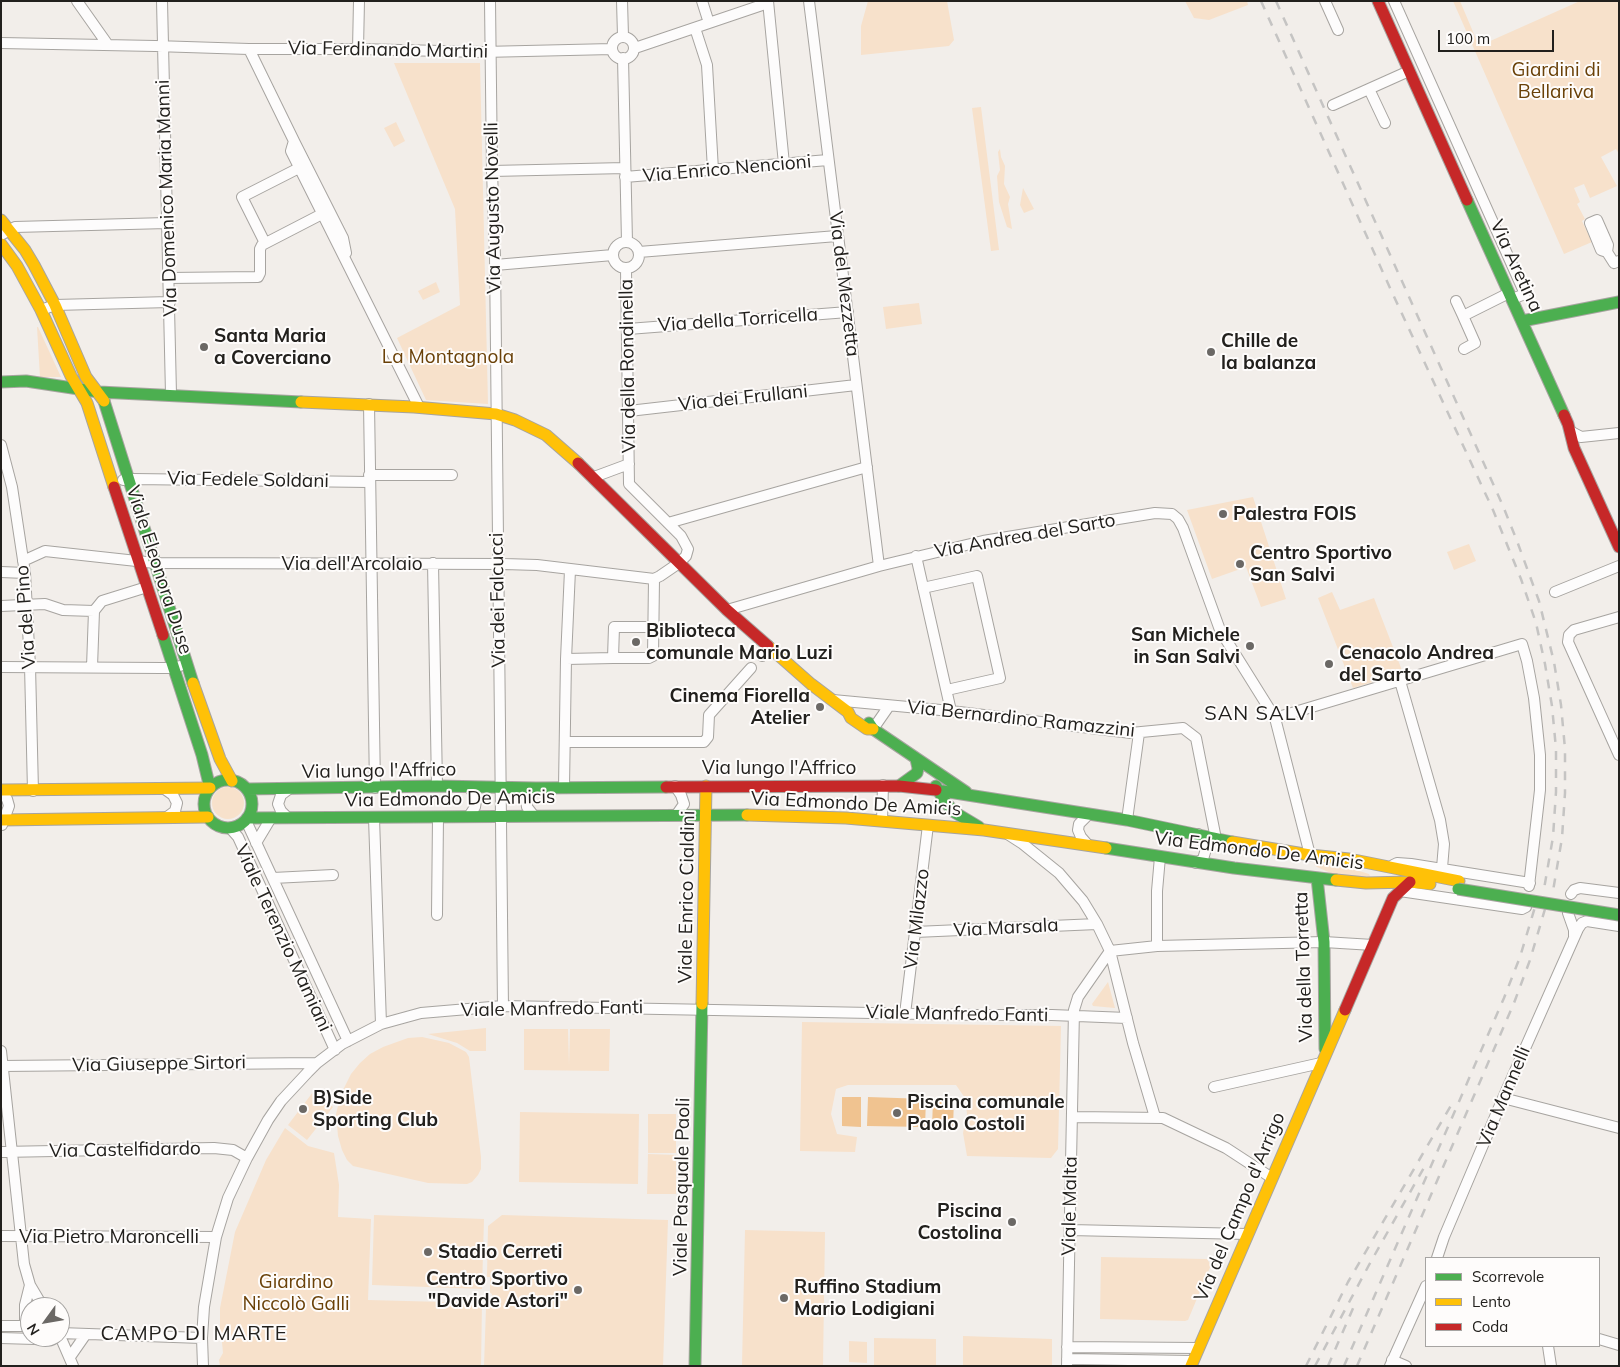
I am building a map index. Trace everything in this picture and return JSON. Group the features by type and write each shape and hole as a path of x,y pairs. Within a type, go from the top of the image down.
{"street":[{"path":"77,1 108,45"},
{"name":"Via Domenico Maria Manni","path":"162,1 171,394"},
{"path":"358,49 359,1"},
{"name":"Via Augusto Novelli","path":"490,1 496,414"},
{"path":"622,1 623,36"},
{"path":"702,1 709,23"},
{"name":"Via del Mezzetta","path":"809,1 879,566"},
{"path":"1325,1 1338,30"},
{"name":"Via Aretina","path":"1378,1 1568,424 1574,448 1619,546"},
{"path":"1394,1 1524,294 1510,296 1463,316"},
{"path":"635,48 768,2 784,164"},
{"path":"695,28 707,66 713,170"},
{"path":"623,36 631,40 635,48 632,56 623,58 616,56 612,49 615,40 623,36"},
{"name":"Via Ferdinando Martini","path":"1,43 163,46 249,50 358,49 490,52 612,49"},
{"path":"249,50 344,238 348,264"},
{"path":"623,58 627,242"},
{"path":"1333,105 1409,71"},
{"path":"1370,89 1385,123"},
{"path":"294,141 291,151 418,407"},
{"name":"Via Enrico Nencioni","path":"492,170 625,172 713,170 828,160"},
{"path":"265,243 242,197 299,168"},
{"path":"169,278 258,277 260,273 260,249 265,243 322,214"},
{"name":"Viale Eleonora Duse","path":"1,220 5,233 34,265 55,305 86,377 106,404 186,663 220,759 232,780"},
{"path":"5,233 15,227 167,223"},
{"path":"639,252 837,236"},
{"name":"Via della Rondinella","path":"627,242 635,245 640,256 637,264 626,269 616,264 613,255 618,245 627,242"},
{"name":"Viale Eleonora Duse","path":"1,244 17,266 41,310 71,376 87,403 172,668 202,754 210,788"},
{"path":"1607,252 1614,263 1619,261"},
{"path":"495,265 613,255"},
{"path":"1496,265 1509,259"},
{"name":"Via della Rondinella","path":"626,269 629,484 668,523"},
{"path":"1456,301 1475,343 1464,349"},
{"path":"41,310 55,305 170,302"},
{"path":"1522,321 1619,302"},
{"name":"Via della Torricella","path":"628,329 848,312"},
{"path":"1,382 26,380 98,392 418,407 496,414 520,422 546,435 594,477 727,610 766,652 829,699 848,712 854,713 868,722 873,729 971,796"},
{"name":"Via dei Frullani","path":"629,410 856,385"},
{"path":"369,404 375,788"},
{"name":"Via dei Falcucci","path":"496,414 503,1006"},
{"path":"1570,431 1581,438 1619,433"},
{"name":"Via del Pino","path":"1,445 25,573 30,666 33,791"},
{"name":"Via della Rondinella","path":"594,477 629,464"},
{"path":"566,659 652,657 654,655 654,579 670,571 687,554 687,546 681,536 668,523 867,467"},
{"name":"Via Fedele Soldani","path":"128,479 369,478 452,475"},
{"name":"Viale Eleonora Duse","path":"113,482 128,479"},
{"name":"Via Andrea del Sarto","path":"727,610 916,556 995,538 1150,514 1169,513 1180,522 1220,630 1277,718 1310,855"},
{"name":"Via dell'Arcolaio","path":"23,561 45,551 154,563 498,563 654,579"},
{"path":"916,556 952,711"},
{"path":"433,563 438,786"},
{"path":"1555,592 1619,566"},
{"path":"564,787 566,659 570,570"},
{"path":"1,572 25,573"},
{"path":"923,588 977,576 1000,678 947,690"},
{"path":"92,667 94,611 102,601 147,587"},
{"path":"1,606 48,604 63,610 94,611"},
{"path":"1619,617 1576,630 1569,635 1568,642 1619,755"},
{"path":"613,658 614,627 653,627"},
{"name":"Via lungo l'Affrico","path":"1387,867 1404,863 1530,884 1540,790 1540,755 1534,698 1528,661 1522,644 1400,681"},
{"name":"Viale Eleonora Duse","path":"172,668 186,663"},
{"path":"1,667 172,668"},
{"path":"565,742 704,742 708,737 709,715 751,668"},
{"path":"1277,718 1400,681 1440,820 1444,844 1442,868"},
{"name":"Via Bernardino Ramazzini","path":"829,699 1140,733 1183,728 1196,738 1216,839"},
{"name":"Via Bernardino Ramazzini","path":"873,729 889,706"},
{"path":"1127,820 1140,733"},
{"path":"899,786 917,773 916,759"},
{"path":"916,759 954,812 984,830"},
{"path":"1,792 210,788 220,782 232,780 247,789 252,803 247,818 240,825 230,828 218,826 208,817 204,802 210,788"},
{"name":"Via lungo l'Affrico","path":"882,821 884,785"},
{"name":"Via lungo l'Affrico","path":"247,789 438,786 536,788 899,786 938,790 1127,820 1216,839 1387,867 1459,885"},
{"name":"Via lungo l'Affrico","path":"675,786 684,804 677,814"},
{"name":"Viale Enrico Cialdini","path":"702,1010 706,786"},
{"name":"Via lungo l'Affrico","path":"469,787 476,801 475,807 469,816"},
{"path":"534,816 527,807 526,801 528,794 536,788"},
{"name":"Via lungo l'Affrico","path":"288,818 283,814 278,804 280,795 289,789"},
{"path":"166,790 173,795 177,802 175,811 167,817"},
{"path":"1,792 9,804 9,809 3,822 208,817"},
{"name":"Via Edmondo De Amicis","path":"247,818 677,814 780,815 882,821 1003,832 1196,863 1317,878 1366,883 1410,882 1459,885"},
{"path":"1088,845 1081,838 1078,830 1079,824 1089,814"},
{"path":"437,915 438,817"},
{"name":"Viale Terenzio Mamiani","path":"247,818 256,843 348,1040"},
{"name":"Viale Terenzio Mamiani","path":"256,843 271,818"},
{"path":"374,818 381,1024"},
{"name":"Via Milazzo","path":"905,1014 928,825"},
{"name":"Viale Terenzio Mamiani","path":"230,828 238,837 335,1050"},
{"path":"1003,832 1019,841 1042,859 1073,889 1097,924 1110,951 1155,1117"},
{"path":"1196,863 1203,859 1206,849 1198,834"},
{"path":"1042,838 1042,859"},
{"path":"1156,946 1156,891 1160,857"},
{"name":"Via lungo l'Affrico","path":"1349,860 1369,869 1384,882"},
{"path":"273,878 333,875"},
{"name":"Via della Torretta","path":"1317,878 1324,942 1323,1058"},
{"path":"1384,882 1396,895 1526,907"},
{"name":"Via del Campo d'Arrigo","path":"1192,1364 1373,944 1396,895 1410,882"},
{"path":"1459,885 1619,906"},
{"path":"1459,885 1619,915"},
{"path":"1571,894 1574,890 1580,888 1619,893"},
{"path":"1568,913 1574,930 1574,937"},
{"path":"1574,937 1580,926 1586,921 1619,926"},
{"name":"Via Marsala","path":"915,932 1097,924"},
{"name":"Via Mannelli","path":"1438,1257 1444,1237 1574,937"},
{"path":"1110,951 1156,946 1324,942 1373,944"},
{"name":"Viale Malta","path":"1067,1362 1074,1010 1078,997 1110,951"},
{"name":"Viale Manfredo Fanti","path":"203,1366 202,1338 206,1289 216,1237 228,1198 247,1158 268,1120 281,1102 317,1063 348,1040 381,1024 421,1013 503,1006 1127,1018"},
{"name":"Viale Pasquale Paoli","path":"695,1366 702,1010"},
{"path":"1,1051 6,1152 25,1267 30,1285 37,1297"},
{"path":"1214,1086 1323,1058"},
{"name":"Via Giuseppe Sirtori","path":"2,1066 317,1063"},
{"path":"1503,1098 1619,1128"},
{"path":"1072,1117 1155,1117 1170,1121 1226,1148 1272,1178"},
{"name":"Via Castelfidardo","path":"6,1152 214,1148 233,1150 247,1158"},
{"path":"1070,1230 1248,1234"},
{"name":"Via Pietro Maroncelli","path":"1,1236 216,1237"},
{"path":"27,1297 30,1285"},
{"path":"1406,1366 1391,1363 1425,1290"},
{"path":"1,1326 20,1326"},
{"path":"72,1361 86,1334"},
{"path":"70,1335 202,1338"},
{"path":"1,1338 20,1339"},
{"path":"1600,1339 1619,1345"},
{"path":"1067,1346 1198,1348"},
{"path":"66,1347 72,1361"},
{"path":"1548,1347 1551,1366"},
{"path":"1067,1362 1192,1364"}],"green space":[{"path":"868,1 947,1 954,40 949,46 861,55 861,26"},
{"path":"1185,1 1247,1 1248,5 1209,20 1194,18"},
{"name":"Giardini di Bellariva","path":"1453,1 1460,1 1479,46 1580,1 1619,1 1619,154 1616,149 1601,157 1617,186 1590,198 1584,184 1574,188 1580,202 1577,204 1585,219 1582,221 1592,242 1564,254"},
{"name":"La Montagnola","path":"394,63 480,63 488,404 426,400 397,338 460,305 455,209"},
{"path":"981,107 999,250 991,251 972,108"},
{"path":"396,122 405,141 394,147 384,128"},
{"path":"1000,149 1005,166 1004,184 1010,197 1008,204 1012,229 1007,227 999,202 997,176 1000,170 998,152"},
{"path":"1023,188 1034,209 1024,213 1020,205"},
{"path":"436,282 440,292 423,300 418,291"},
{"path":"919,303 922,324 886,329 883,307"},
{"path":"38,327 61,377 40,377"},
{"name":"Centro Sportivo San Salvi","path":"1253,497 1286,599 1261,607 1246,567 1212,579 1187,510"},
{"path":"1469,544 1476,561 1454,570 1447,552"},
{"path":"1332,592 1340,610 1374,598 1403,673 1353,688 1318,598"},
{"path":"228,787 234,788 239,792 243,797 243,809 239,814 234,818 228,819 222,818 217,814 213,809 212,803 213,797 217,792 222,788"},
{"path":"1314,862 1356,870 1369,874 1371,878 1333,874 1317,867"},
{"path":"1108,982 1115,1008 1093,1006 1092,1004"},
{"path":"802,1022 1061,1026 1058,1149 1051,1158 967,1156 963,1133 967,1114 965,1098 956,1085 848,1085 836,1089 831,1114 837,1134 857,1137 855,1152 800,1151"},
{"path":"486,1028 486,1051 470,1051 457,1043 428,1034"},
{"path":"524,1029 568,1029 569,1065 570,1029 610,1029 609,1071 524,1070"},
{"path":"422,1037 449,1043 466,1052 469,1057 481,1169 472,1182 467,1184 428,1183 353,1166 347,1160 342,1150 338,1136 336,1114 341,1094 351,1074 370,1054 383,1047 408,1038"},
{"path":"313,1092 333,1107 307,1140 288,1125"},
{"path":"520,1112 639,1114 638,1184 519,1182"},
{"path":"648,1114 676,1114 676,1153 648,1153"},
{"name":"Giardino Niccolò Galli","path":"285,1128 308,1146 334,1153 339,1185 338,1217 371,1219 368,1300 482,1303 481,1366 220,1366 219,1360 223,1353 220,1339 220,1308 235,1232 266,1160"},
{"path":"648,1154 676,1155 676,1194 647,1194"},
{"name":"Stadio Cerreti","path":"374,1215 484,1219 482,1289 372,1285"},
{"name":"Centro Sportivo \"Davide Astori\"","path":"502,1215 668,1220 663,1366 484,1366 486,1308 489,1307 489,1300 492,1300 490,1277 487,1277 488,1226"},
{"name":"Ruffino Stadium Mario Lodigiani","path":"745,1230 825,1232 823,1366 742,1365"},
{"path":"1101,1257 1207,1259 1211,1265 1188,1320 1100,1319"},
{"path":"963,1336 1052,1339 1052,1366 963,1366"},
{"path":"874,1338 936,1339 936,1366 874,1366"},
{"path":"849,1341 867,1342 867,1363 849,1362"}],"shaded area":[{"name":"Piscina comunale Paolo Costoli","path":"842,1097 861,1097 861,1127 842,1126"},
{"name":"Piscina comunale Paolo Costoli","path":"868,1097 926,1099 925,1127 867,1126"},
{"name":"Piscina comunale Paolo Costoli","path":"933,1099 954,1099 953,1128 932,1128"}],"railway":[{"path":"1261,1 1390,288 1493,510 1521,579 1536,623 1552,706 1556,749 1553,837 1544,889"},
{"path":"1276,1 1503,506 1539,601 1554,662 1561,705 1565,749 1562,838 1553,891"},
{"path":"1344,1366 1504,998 1520,957 1535,907"},
{"path":"1357,1366 1514,1003 1530,960 1545,909"},
{"path":"1306,1366 1348,1282 1453,1102"},
{"path":"1315,1366 1426,1164"},
{"path":"1328,1366 1354,1306"}],"traffic: fast":[{"path":"1467,200 1564,415"},
{"path":"1522,321 1619,302"},
{"path":"1,382 26,381 99,392 301,402"},
{"path":"104,401 193,683"},
{"path":"163,635 202,755 210,788"},
{"path":"869,723 873,729 966,792"},
{"path":"899,786 917,773 916,759"},
{"path":"228,780 237,782 245,787 250,795 252,804 250,813 245,821 237,826 228,828 219,826 211,821 206,813 204,804 206,795 211,787 219,782 228,780"},
{"path":"247,789 437,786 536,788 666,787"},
{"path":"936,786 943,799 954,812 979,827"},
{"path":"936,790 1127,820 1232,842"},
{"path":"247,818 747,815"},
{"path":"1106,848 1234,868 1336,880"},
{"path":"1317,878 1324,942 1325,1049"},
{"path":"1458,889 1619,915"},
{"path":"695,1366 702,1004"}],"traffic: slow":[{"path":"1,220 25,250 34,265 55,305 86,377 104,401"},
{"path":"1,244 17,266 41,310 71,376 87,403 114,487"},
{"path":"301,402 414,407 496,414 515,420 546,435 578,463"},
{"path":"768,646 811,684 848,712 851,718 867,729 873,729"},
{"path":"193,683 220,759 232,781"},
{"path":"702,1004 706,786"},
{"path":"1,790 210,788"},
{"path":"747,815 846,818 984,830 1106,848"},
{"path":"1,820 208,817"},
{"path":"1232,842 1310,855 1349,859 1459,881"},
{"path":"1336,880 1366,883 1410,882 1430,884"},
{"path":"1191,1366 1345,1010"}],"traffic: jam":[{"path":"1378,1 1467,200"},
{"path":"1564,415 1574,448 1619,547"},
{"path":"578,463 727,610 768,646"},
{"path":"114,487 163,635"},
{"path":"666,787 899,786 936,790"},
{"path":"1345,1010 1393,898 1410,882"}],"place":[{"name":"Santa Maria a Coverciano","path":"204,347"},
{"name":"Chille de la balanza","path":"1211,352"},
{"name":"Palestra FOIS","path":"1223,514"},
{"name":"Centro Sportivo San Salvi","path":"1240,564"},
{"name":"Biblioteca comunale Mario Luzi","path":"636,642"},
{"name":"San Michele in San Salvi","path":"1250,646"},
{"name":"Cenacolo Andrea del Sarto","path":"1329,664"},
{"name":"Cinema Fiorella Atelier","path":"820,707"},
{"name":"B)Side Sporting Club","path":"303,1109"},
{"name":"Piscina comunale Paolo Costoli","path":"897,1113"},
{"name":"Piscina Costolina","path":"1012,1222"},
{"name":"Stadio Cerreti","path":"428,1252"},
{"name":"Centro Sportivo \"Davide Astori\"","path":"578,1290"},
{"name":"Ruffino Stadium Mario Lodigiani","path":"784,1298"}],"district":[{"name":"SAN SALVI","path":"1260,714"},
{"name":"CAMPO DI MARTE","path":"194,1334"}]}
